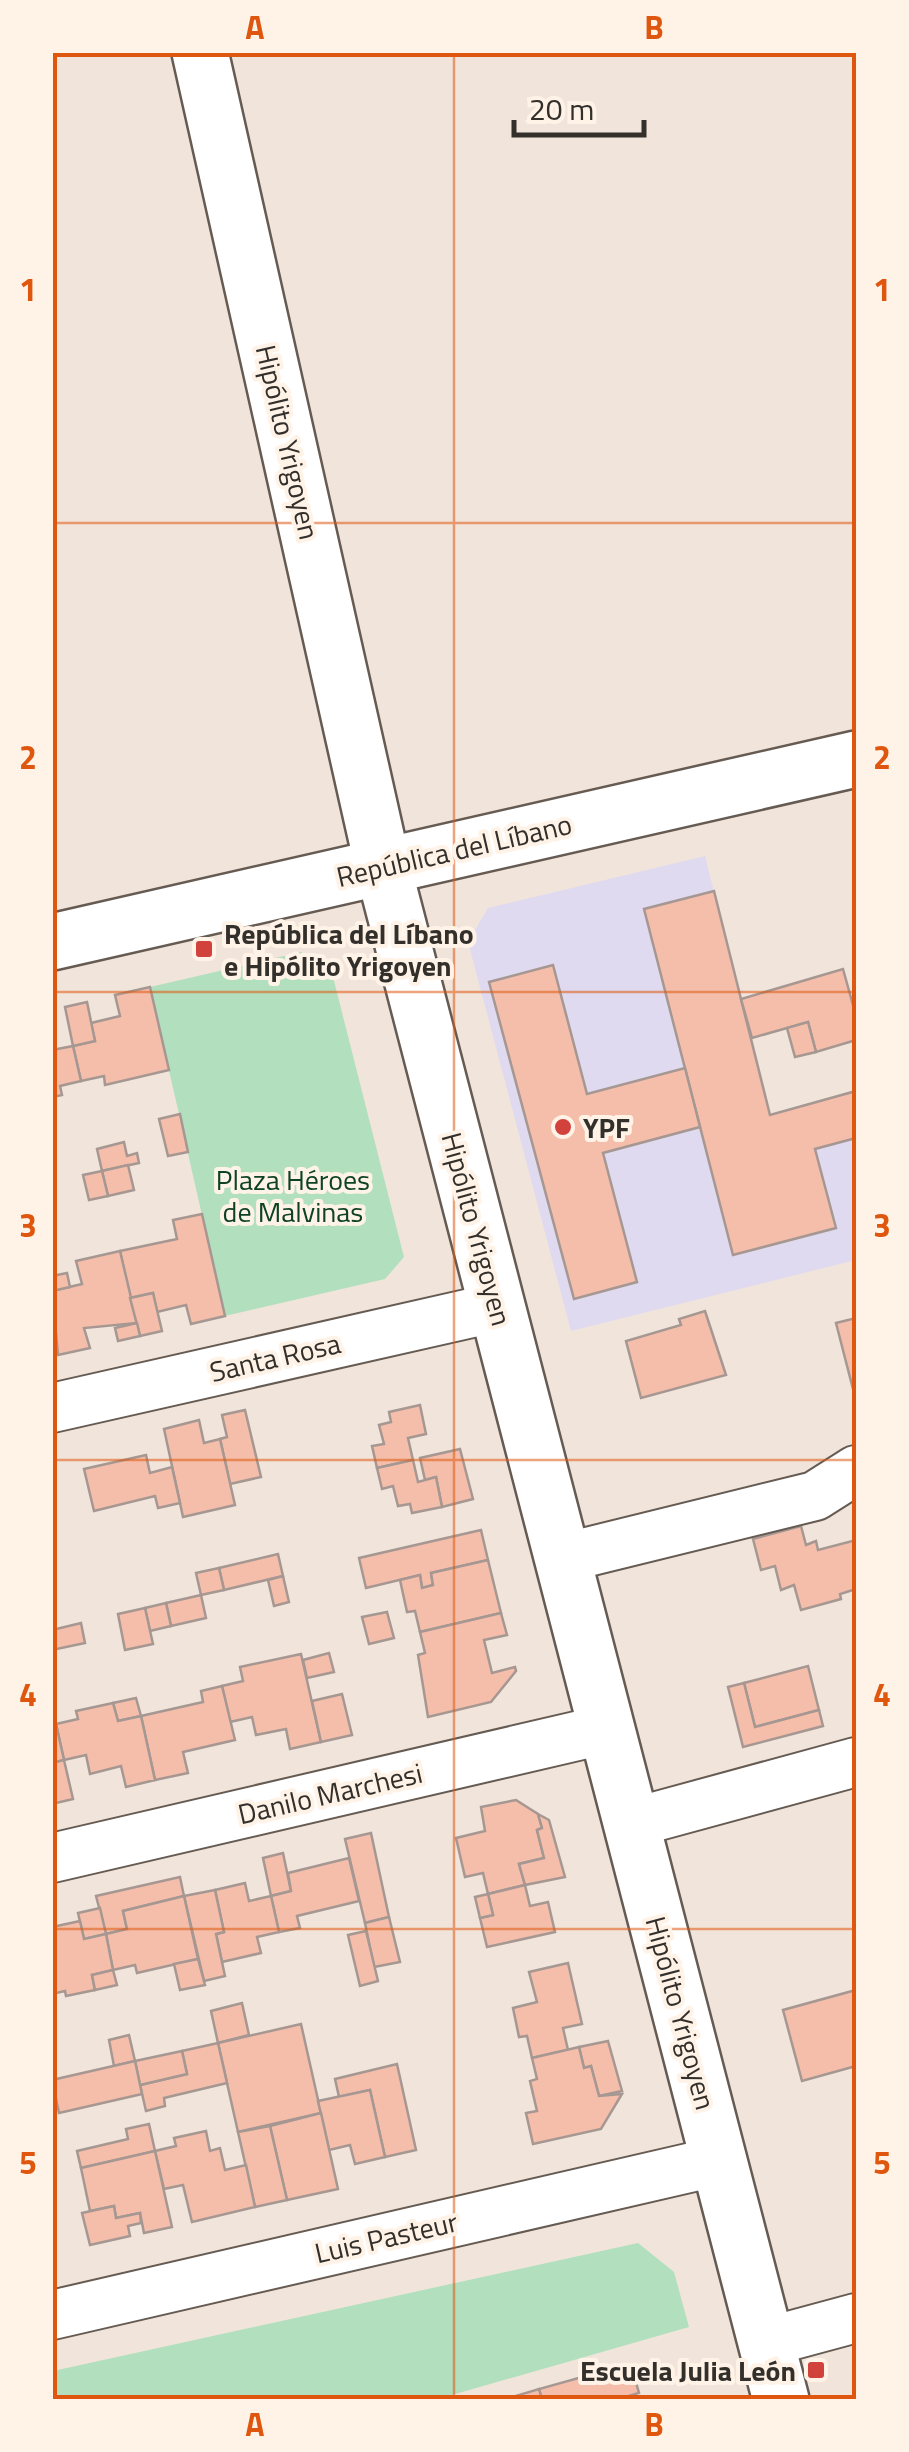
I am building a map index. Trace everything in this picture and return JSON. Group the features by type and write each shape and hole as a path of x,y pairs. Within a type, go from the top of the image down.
{"main road":[{"name":"Hipólito Yrigoyen","path":"200,52 383,867 782,2400"},
{"name":"República del Líbano","path":"52,942 856,759"}],"street":[{"name":"Santa Rosa","path":"52,1408 498,1307"},
{"path":"563,1558 815,1496 856,1470"},
{"name":"Danilo Marchesi","path":"52,1858 607,1729"},
{"path":"632,1823 856,1762"},
{"name":"Luis Pasteur","path":"52,2315 719,2160"},
{"path":"767,2342 856,2318"}],"shaded area":[{"path":"705,856 770,1114 856,1091 856,1260 571,1331 468,942 488,908"}],"green space":[{"name":"Plaza Héroes de Malvinas","path":"301,952 332,973 404,1257 385,1279 225,1316 150,987"},
{"path":"638,2243 674,2272 689,2327 438,2399 53,2399 53,2371"}],"building":[{"path":"714,891 770,1115 856,1091 856,1138 815,1149 836,1228 733,1255 644,909"},
{"path":"553,965 587,1094 685,1068 700,1127 603,1153 637,1282 574,1299 489,982"},
{"path":"843,969 856,1016 856,1040 816,1052 808,1022 752,1038 741,999"},
{"path":"150,987 169,1070 105,1085 104,1076 81,1081 73,1046 95,1041 91,1023 120,1016 115,995"},
{"path":"87,1002 95,1041 73,1046 65,1007"},
{"path":"808,1022 816,1052 795,1057 787,1028"},
{"path":"73,1046 81,1081 60,1086 62,1095 52,1097 52,1050"},
{"path":"180,1114 188,1152 168,1156 159,1119"},
{"path":"124,1142 127,1156 137,1153 139,1163 102,1171 97,1149"},
{"path":"128,1165 134,1190 108,1196 102,1171"},
{"path":"102,1171 108,1196 89,1200 83,1175"},
{"path":"202,1214 225,1316 191,1324 186,1305 157,1312 153,1293 130,1298 120,1251 177,1239 173,1220"},
{"path":"120,1251 137,1323 84,1328 90,1348 58,1355 52,1291 82,1284 76,1261"},
{"path":"67,1273 70,1287 52,1291 52,1276"},
{"path":"153,1293 162,1331 140,1336 130,1298"},
{"path":"705,1311 726,1375 641,1398 626,1341 681,1325 679,1319"},
{"path":"856,1318 856,1392 854,1393 836,1323"},
{"path":"137,1323 140,1336 118,1341 115,1328"},
{"path":"420,1405 426,1434 408,1438 413,1460 377,1468 372,1446 384,1444 379,1425 391,1422 389,1412"},
{"path":"245,1410 261,1477 230,1484 220,1439 227,1437 222,1415"},
{"path":"199,1420 204,1443 220,1439 235,1505 183,1517 164,1429"},
{"path":"460,1449 473,1499 442,1507 436,1477 425,1480 420,1458"},
{"path":"146,1455 150,1473 172,1467 180,1503 158,1508 155,1496 94,1511 84,1469"},
{"path":"413,1460 418,1482 436,1477 442,1507 412,1513 410,1504 398,1506 393,1486 382,1489 377,1468"},
{"path":"801,1526 806,1545 816,1541 818,1550 856,1540 856,1589 840,1594 841,1599 801,1610 794,1585 781,1590 775,1566 761,1570 753,1539"},
{"path":"481,1530 488,1560 431,1573 433,1585 422,1588 420,1575 366,1588 359,1558"},
{"path":"278,1554 283,1576 224,1590 219,1568"},
{"path":"488,1560 501,1613 420,1632 415,1611 407,1612 400,1580 420,1575 422,1588 433,1585 431,1573"},
{"path":"219,1568 224,1590 201,1595 196,1573"},
{"path":"283,1576 289,1602 274,1606 268,1580"},
{"path":"201,1595 206,1618 171,1626 166,1603"},
{"path":"166,1603 171,1626 150,1631 145,1608"},
{"path":"145,1608 153,1644 125,1650 118,1614"},
{"path":"387,1612 394,1638 369,1644 362,1617"},
{"path":"501,1613 507,1635 484,1640 492,1673 515,1667 516,1671 491,1702 428,1717 418,1655 425,1653 420,1632"},
{"path":"81,1623 85,1643 52,1650 52,1630"},
{"path":"329,1653 334,1672 307,1678 303,1660"},
{"path":"301,1654 321,1742 290,1749 286,1729 256,1735 252,1717 230,1722 222,1686 243,1681 240,1667"},
{"path":"808,1666 819,1710 755,1727 744,1683"},
{"path":"744,1683 755,1727 819,1710 823,1726 743,1747 728,1687"},
{"path":"222,1686 235,1740 183,1752 188,1773 155,1780 141,1716 203,1702 201,1691"},
{"path":"342,1694 352,1735 321,1742 312,1701"},
{"path":"136,1698 141,1716 118,1721 113,1703"},
{"path":"113,1703 118,1721 141,1716 155,1780 126,1787 121,1766 90,1774 86,1755 64,1760 56,1724 78,1719 76,1711"},
{"path":"56,1724 64,1760 52,1763 52,1725"},
{"path":"64,1760 73,1799 52,1804 52,1763"},
{"path":"516,1800 538,1814 542,1828 537,1830 544,1858 519,1864 525,1885 488,1894 483,1873 465,1877 456,1838 485,1831 481,1807"},
{"path":"538,1814 549,1820 565,1877 525,1885 519,1864 544,1858 537,1830 542,1828"},
{"path":"371,1833 389,1917 365,1923 345,1839"},
{"path":"283,1853 291,1891 271,1896 263,1858"},
{"path":"349,1858 359,1901 297,1916 300,1928 279,1932 271,1896 291,1891 288,1873"},
{"path":"180,1877 184,1896 123,1911 127,1929 106,1934 96,1896"},
{"path":"245,1883 249,1901 271,1896 279,1932 257,1937 261,1953 222,1962 216,1934 224,1932 215,1890"},
{"path":"525,1885 530,1906 548,1902 555,1932 487,1947 480,1918 493,1915 488,1894"},
{"path":"215,1890 224,1932 216,1934 225,1976 204,1981 184,1896"},
{"path":"488,1894 493,1915 480,1918 475,1897"},
{"path":"184,1896 198,1959 137,1973 135,1965 113,1970 106,1934 127,1929 123,1911"},
{"path":"100,1908 106,1934 84,1939 78,1913"},
{"path":"389,1917 400,1962 374,1967 365,1923"},
{"path":"80,1921 84,1939 106,1934 113,1970 92,1975 95,1990 66,1996 65,1991 52,1994 52,1927"},
{"path":"366,1931 378,1981 360,1986 348,1935"},
{"path":"198,1959 205,1985 180,1990 174,1964"},
{"path":"568,1963 582,2024 563,2028 568,2050 532,2058 527,2036 519,2037 513,2008 537,2002 529,1972"},
{"path":"113,1970 117,1985 95,1990 92,1975"},
{"path":"856,1990 856,2066 802,2081 783,2010"},
{"path":"242,2003 249,2035 218,2043 211,2011"},
{"path":"301,2024 321,2113 238,2132 218,2043"},
{"path":"129,2035 135,2061 114,2066 109,2040"},
{"path":"608,2041 622,2091 599,2096 591,2066 584,2068 579,2047"},
{"path":"218,2043 227,2083 164,2098 165,2106 146,2111 140,2085 187,2074 182,2051"},
{"path":"579,2047 584,2068 591,2066 599,2096 622,2094 601,2129 533,2144 526,2113 537,2111 530,2081 537,2079 532,2058"},
{"path":"182,2051 187,2074 140,2085 135,2061"},
{"path":"135,2061 142,2094 59,2113 52,2080"},
{"path":"397,2064 416,2150 385,2157 370,2090 339,2097 335,2079"},
{"path":"370,2090 385,2157 355,2164 350,2145 329,2150 318,2101"},
{"path":"321,2113 338,2189 287,2200 270,2126"},
{"path":"149,2124 155,2151 81,2168 77,2151 128,2139 126,2129"},
{"path":"270,2126 287,2200 255,2207 238,2132"},
{"path":"206,2131 210,2151 220,2148 225,2170 246,2165 255,2207 192,2222 183,2185 164,2189 155,2151 176,2146 174,2138"},
{"path":"155,2151 172,2227 144,2233 140,2213 116,2218 114,2206 90,2211 81,2168"},
{"path":"114,2206 116,2218 140,2213 141,2223 128,2226 130,2236 90,2245 82,2213"},
{"path":"607,2370 610,2379 633,2372 639,2393 615,2400 542,2400 539,2389"},
{"path":"539,2389 542,2400 502,2400"}],"place":[{"name":"República del Líbano e Hipólito Yrigoyen","path":"204,949"},
{"name":"YPF","path":"563,1127"},
{"name":"Escuela Julia León","path":"816,2370"}]}
